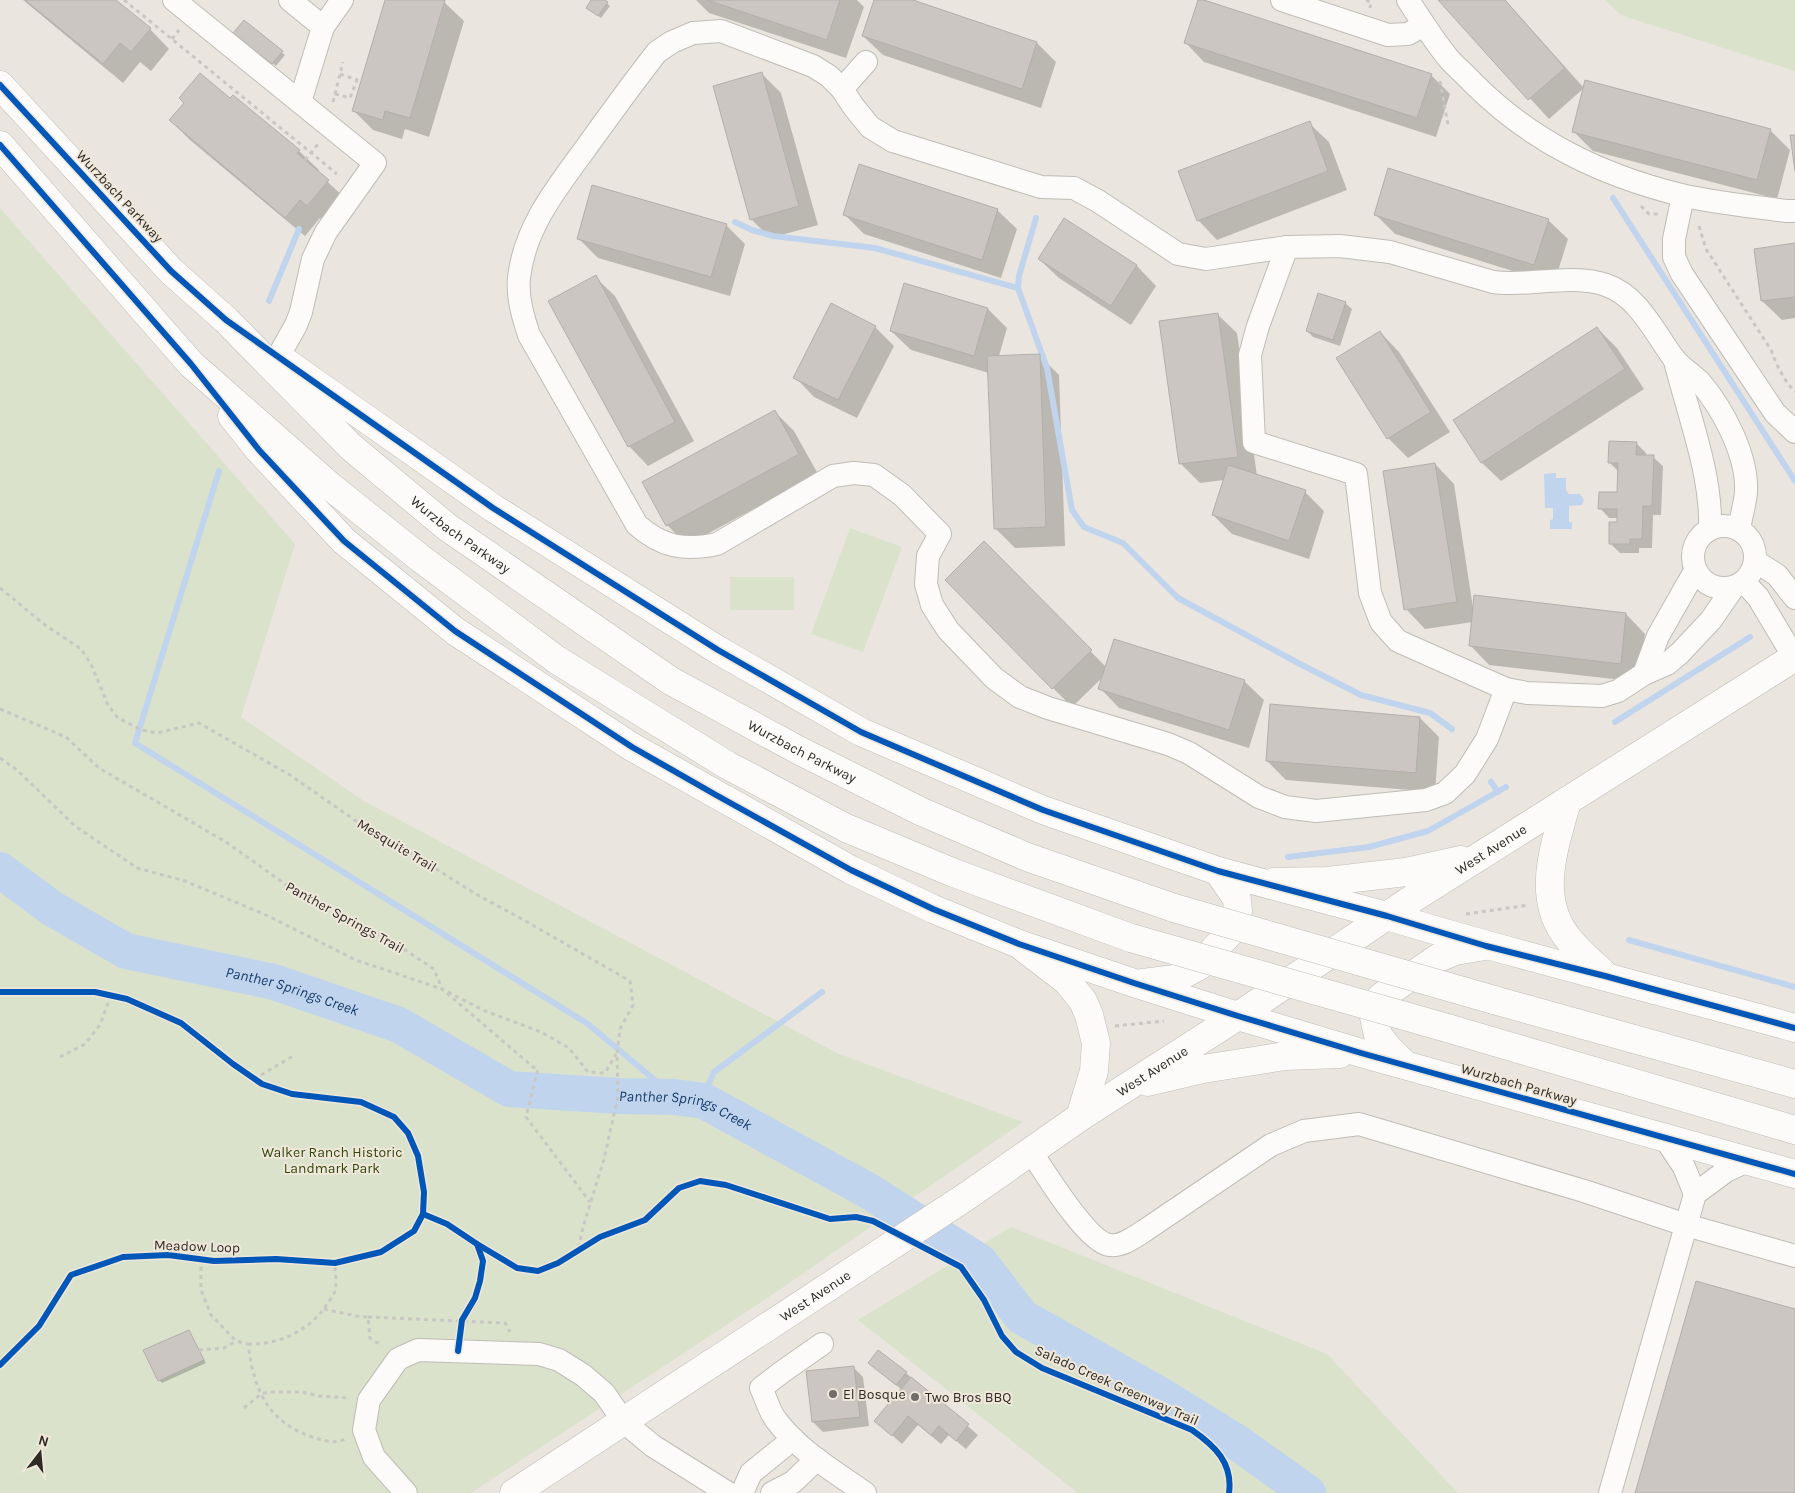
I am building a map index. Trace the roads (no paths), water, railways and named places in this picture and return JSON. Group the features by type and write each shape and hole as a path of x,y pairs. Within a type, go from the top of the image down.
{"main road":[{"name":"Wurzbach Parkway","path":"0,85 171,270 226,320 351,447 447,527 671,682 800,751 922,812 1027,857 1174,908 1795,1084"},
{"path":"0,145 191,364 259,450 344,541 455,631 632,747 716,796 851,870 933,909 1019,944 1068,981 1083,1001 1089,1015 1096,1043 1094,1071 1080,1117"},
{"path":"226,320 493,508 718,650 861,732 1043,810 1218,871 1387,916 1486,946 1605,976 1795,1028"},
{"path":"191,364 331,487 557,660 727,766 846,828 954,873 1131,938 1795,1130"},
{"name":"West Avenue","path":"514,1493 967,1196 1080,1117 1238,1016 1387,916 1795,658"},
{"path":"1567,801 1552,856 1549,880 1552,912 1570,942 1605,976"},
{"path":"1255,882 1328,881 1406,872 1482,855"},
{"path":"1134,983 1175,979 1199,966 1235,927 1238,911 1237,899 1218,871"},
{"name":"Wurzbach Parkway","path":"1019,944 1134,983 1361,1053 1795,1174"},
{"path":"1405,1065 1378,1035 1374,1017 1381,997 1438,958 1455,951 1486,946"},
{"path":"1130,1086 1202,1069 1285,1056 1361,1053"}],"lane":[{"path":"174,0 375,163 323,239 313,259 296,325 278,357"},
{"path":"290,0 323,27"},
{"path":"300,102 323,27 342,0"},
{"path":"1282,0 1388,35 1408,34 1424,25"},
{"path":"1408,0 1450,60 1491,101 1536,135 1589,165 1636,183 1683,196 1795,211"},
{"path":"1506,689 1487,739 1465,774 1445,793 1426,800 1316,811 1285,807 1259,797 1189,752 1048,708 1020,697 994,678 948,630 932,605 926,584 928,556 940,534 902,495 874,475 854,473 834,476 716,544 699,548 672,546 651,537 637,525 529,335 521,308 519,280 523,256 535,222 552,195 657,52 693,32 721,31 813,66 829,76 842,89 870,126 893,141 1041,187 1074,188 1098,201 1178,254 1191,258 1206,259 1287,248 1340,246 1390,252 1493,282 1509,284 1581,280 1606,285 1624,294 1640,312 1675,360 1699,382 1719,410 1737,441 1746,491 1739,529"},
{"path":"842,89 866,62"},
{"path":"1683,196 1674,239 1674,257 1682,274 1775,412 1795,432"},
{"path":"1287,248 1258,326 1250,355 1254,442 1356,474 1370,593 1381,622 1398,640 1506,689 1527,693 1602,696 1618,691 1644,674 1667,664 1711,620 1738,585 1752,573 1755,561 1754,548 1749,537 1739,529 1730,526 1720,526 1702,534 1694,547 1692,562 1695,571 1702,580 1711,586 1722,589 1738,585 1758,597 1795,658"},
{"path":"1675,360 1707,490 1711,510 1710,529"},
{"path":"1690,417 1719,410"},
{"path":"1755,561 1777,575 1795,598"},
{"path":"1644,674 1666,621 1695,571"},
{"path":"1666,621 1692,640"},
{"path":"1030,1152 1080,1222 1098,1241 1110,1245 1123,1243 1144,1231 1271,1146 1304,1131 1359,1124 1584,1190 1686,1225 1795,1256"},
{"path":"1664,1138 1684,1167 1695,1194"},
{"path":"1610,1493 1695,1194 1726,1171 1747,1161"},
{"path":"822,1344 761,1388 775,1418 793,1439 816,1459 865,1493"},
{"path":"406,1493 374,1457 364,1430 369,1400 398,1359 418,1350 539,1354 559,1360 583,1375 604,1393 624,1422 653,1446 728,1493"},
{"path":"742,1493 752,1474 793,1439"},
{"path":"772,1493 793,1482 816,1459"}],"water":[{"path":"1556,473 1556,478 1566,478 1566,490 1569,494 1580,494 1584,500 1582,505 1569,506 1569,522 1572,522 1572,529 1550,529 1550,520 1553,519 1553,508 1545,508 1544,474"}],"waterway":[{"path":"1613,198 1795,481"},
{"path":"1018,288 1019,276 1036,218"},
{"path":"735,222 752,230 773,236 875,248 1018,288 1047,368 1072,510 1084,527 1123,543 1178,598 1361,695 1430,713 1452,729"},
{"path":"269,301 299,229"},
{"path":"219,471 135,743 588,1024 675,1097"},
{"path":"1615,722 1750,637"},
{"path":"1491,782 1498,792"},
{"path":"1288,857 1369,847 1428,831 1506,787"},
{"name":"Panther Springs Creek","path":"0,870 53,909 126,951 274,982 399,1025 509,1089 618,1096 675,1097 704,1101 867,1190 980,1262 1022,1317 1162,1396 1235,1441 1308,1493"},
{"path":"1629,940 1795,987"},
{"path":"701,1101 714,1072 822,992"}],"place":[{"name":"El Bosque","path":"833,1394"},
{"name":"Two Bros BBQ","path":"915,1397"}],"park label":[{"name":"Walker Ranch Historic Landmark Park","path":"332,1160"}]}
